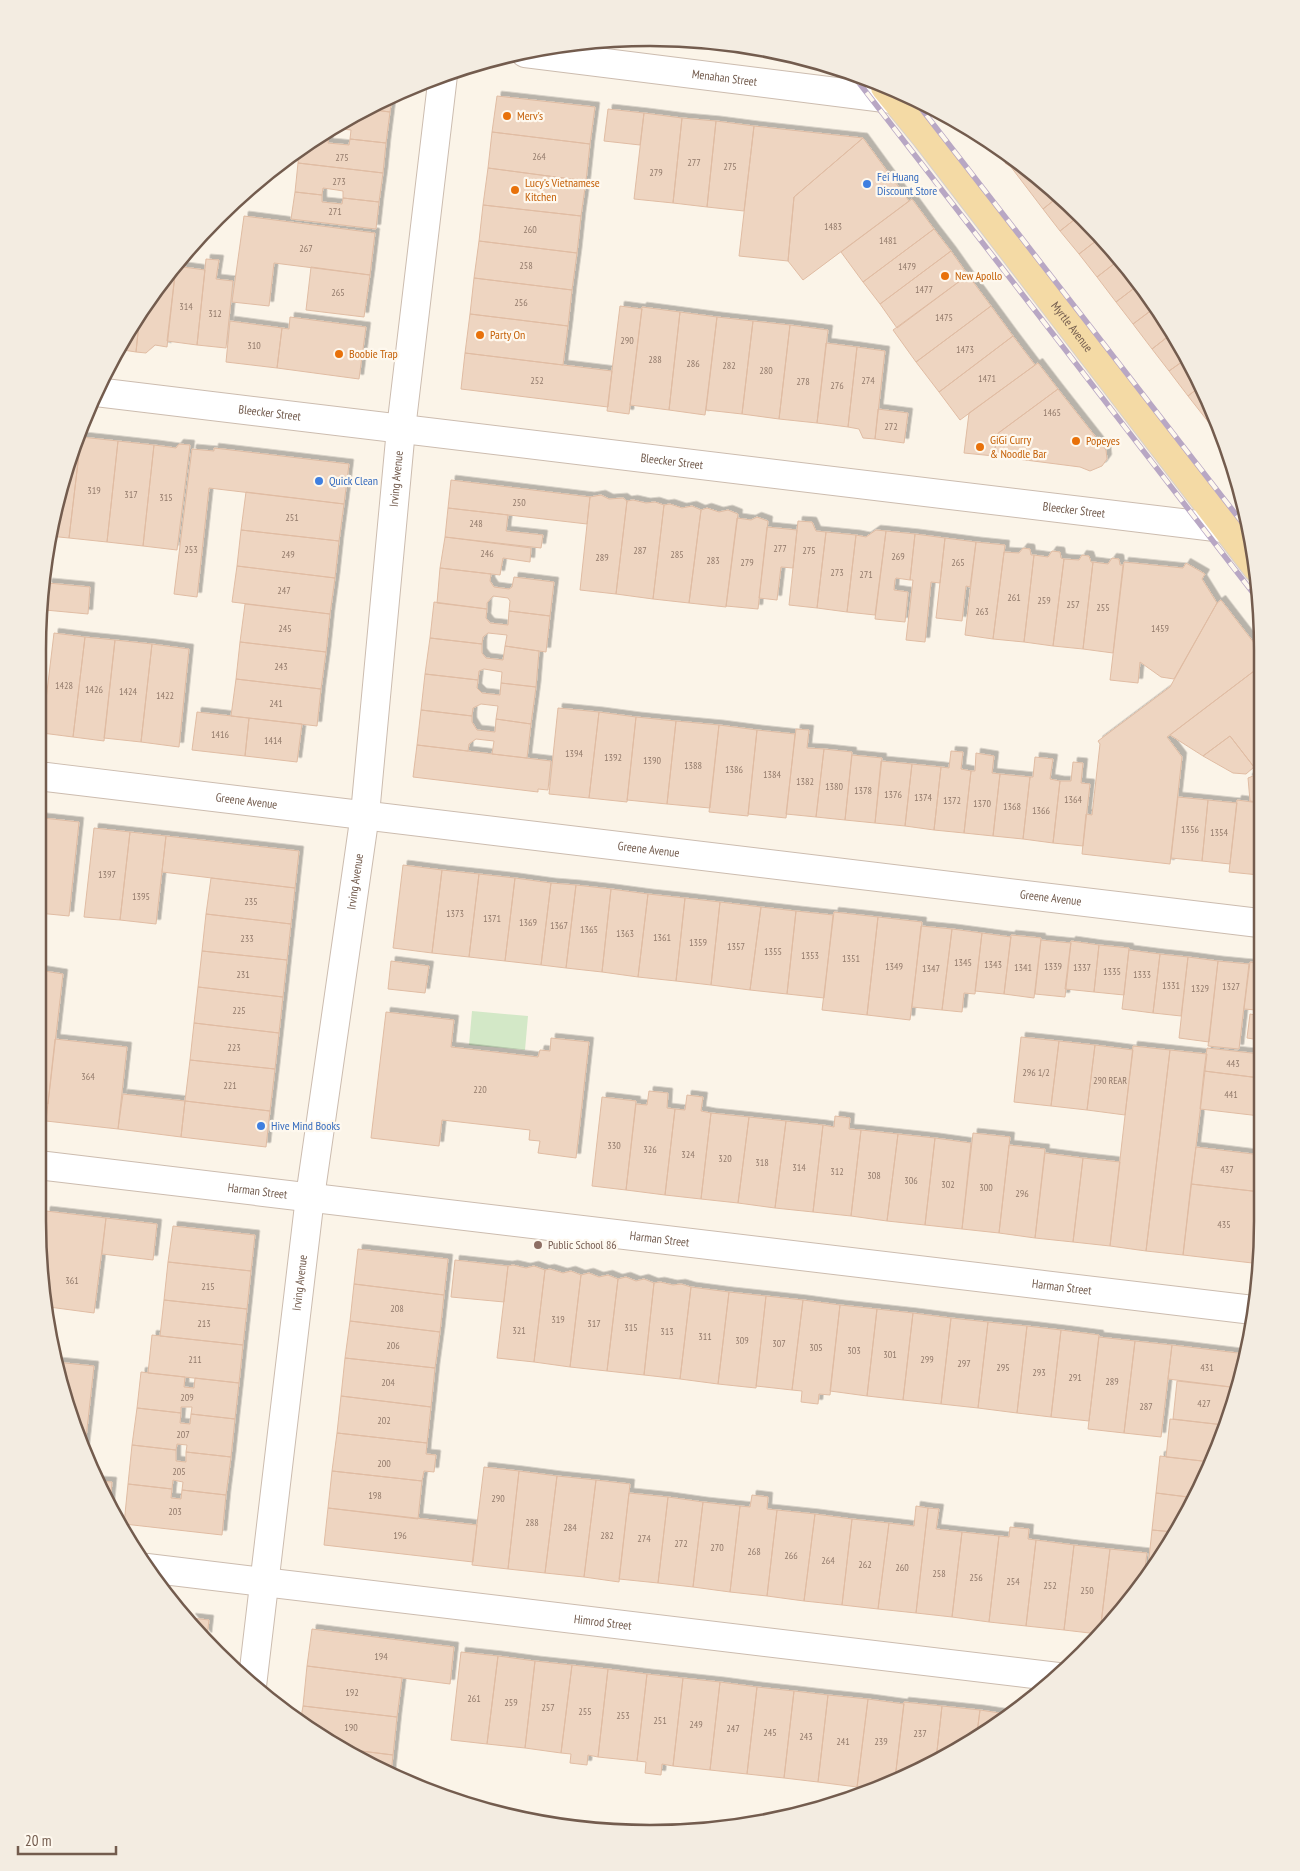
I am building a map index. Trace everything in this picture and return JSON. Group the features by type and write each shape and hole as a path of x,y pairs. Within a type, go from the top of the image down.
{"main road":[{"name":"Myrtle Avenue","path":"893,97 1237,529 1244,542"}],"street":[{"name":"Menahan Street","path":"547,55 881,92"},
{"name":"Irving Avenue","path":"253,1676 310,1197 365,814 401,428 441,84"},
{"name":"Bleecker Street","path":"104,393 1237,529"},
{"name":"Greene Avenue","path":"46,777 1254,922"},
{"name":"Harman Street","path":"46,1166 1247,1309"},
{"name":"Himrod Street","path":"157,1569 1047,1676"}],"green space":[{"path":"472,1011 528,1016 525,1050 469,1045"}],"building":[{"path":"497,96 595,107 590,144 492,132"},
{"path":"391,105 390,112 380,111"},
{"path":"608,109 644,113 640,145 604,141"},
{"path":"380,111 390,112 386,143 350,139 351,130 344,129"},
{"path":"644,113 682,118 673,203 634,199"},
{"path":"682,118 716,121 707,207 673,203"},
{"path":"716,121 754,126 744,211 707,207"},
{"path":"754,126 863,138 794,197 788,261 739,256"},
{"path":"492,132 590,144 586,181 488,168"},
{"path":"863,138 909,201 803,280 788,261 794,197"},
{"path":"329,139 328,143 349,145 350,139 386,143 383,173 298,163 298,160"},
{"path":"298,163 383,173 379,202 343,198 343,191 323,188 322,195 295,192"},
{"path":"1005,163 1018,171 1053,201 1043,209 1011,167"},
{"path":"488,168 586,181 581,216 483,205"},
{"path":"295,192 322,195 322,202 342,204 343,198 379,202 376,229 291,219"},
{"path":"912,199 934,229 863,282 841,252"},
{"path":"1053,201 1074,220 1060,231 1043,209"},
{"path":"483,205 581,216 577,253 479,241"},
{"path":"244,216 375,233 370,275 274,263 269,306 232,302"},
{"path":"1074,220 1095,242 1079,254 1060,231"},
{"path":"934,229 951,251 880,304 863,282"},
{"path":"479,241 577,253 572,290 474,278"},
{"path":"1095,242 1114,264 1097,277 1079,254"},
{"path":"951,251 968,275 897,328 880,304"},
{"path":"206,259 219,260 216,279 233,281 226,348 197,345"},
{"path":"1114,264 1134,289 1116,302 1097,277"},
{"path":"183,267 205,270 197,345 167,341 175,278"},
{"path":"311,267 370,275 364,317 306,310"},
{"path":"968,275 991,306 916,362 893,330"},
{"path":"175,278 167,347 155,345 146,353 136,352 138,330"},
{"path":"474,278 572,290 568,326 470,314"},
{"path":"1134,289 1150,312 1133,324 1116,302"},
{"path":"620,306 642,309 629,414 607,411"},
{"path":"991,306 1013,336 939,392 916,362"},
{"path":"642,307 680,312 669,410 630,405"},
{"path":"680,312 717,317 705,415 669,410"},
{"path":"1150,312 1166,338 1152,349 1133,324"},
{"path":"470,314 568,326 563,365 465,353"},
{"path":"290,317 366,327 359,379 277,368 282,328 289,329"},
{"path":"717,317 753,321 742,414 706,410"},
{"path":"230,321 282,328 277,368 226,362"},
{"path":"753,321 790,325 779,419 742,414"},
{"path":"790,325 828,330 817,423 779,419"},
{"path":"138,330 136,352 126,350"},
{"path":"1013,336 1035,365 960,420 939,392"},
{"path":"1166,338 1181,363 1169,371 1152,349"},
{"path":"826,343 857,347 848,427 817,423"},
{"path":"857,347 885,351 875,439 863,438 859,429 848,427"},
{"path":"465,353 612,371 608,407 461,389"},
{"path":"1038,363 1058,389 997,434 994,456 964,453 969,413"},
{"path":"1181,363 1195,391 1188,396 1169,371"},
{"path":"1058,389 1106,450 1107,459 1102,466 1090,471 1080,467 994,456 997,434"},
{"path":"1195,391 1207,418 1206,419 1188,396"},
{"path":"878,409 908,413 904,443 875,439"},
{"path":"85,437 118,441 107,542 69,538 79,453"},
{"path":"118,441 154,445 143,546 107,542"},
{"path":"179,444 190,445 177,550 143,546 154,445 176,448"},
{"path":"214,448 349,464 344,504 209,488 197,597 174,594 192,449 214,451"},
{"path":"79,453 69,538 57,537"},
{"path":"451,480 590,497 587,524 448,508"},
{"path":"246,492 344,504 339,541 241,530"},
{"path":"601,495 609,499 623,498 627,501 616,594 580,590 590,497"},
{"path":"633,500 646,503 655,502 664,505 653,599 616,594 627,501"},
{"path":"670,504 682,508 692,506 701,510 689,603 653,599 664,505"},
{"path":"448,508 508,515 506,531 543,535 541,548 445,537"},
{"path":"707,508 719,512 728,510 738,514 726,607 689,603 701,510"},
{"path":"757,517 768,521 758,609 726,606 737,518 751,520"},
{"path":"798,521 812,522 816,531 826,532 817,608 789,605"},
{"path":"767,527 797,530 793,568 781,567 777,600 759,598"},
{"path":"241,530 339,541 335,578 237,566"},
{"path":"876,530 886,531 875,615 847,612 856,535 866,537"},
{"path":"886,531 915,534 910,580 896,578 895,580 894,590 908,592 905,622 875,619"},
{"path":"826,532 856,535 847,612 817,608"},
{"path":"915,534 945,538 940,583 931,582 925,642 906,640 913,580 910,580"},
{"path":"445,537 531,548 530,562 503,558 500,575 440,568"},
{"path":"945,538 976,542 970,587 966,586 962,621 936,618"},
{"path":"976,542 1005,545 993,639 965,635"},
{"path":"1023,548 1030,549 1031,555 1034,555 1024,642 993,639 1004,552 1019,553"},
{"path":"1052,551 1060,552 1061,558 1064,559 1053,646 1024,642 1034,555 1048,557"},
{"path":"1082,555 1089,556 1091,562 1093,562 1083,649 1053,646 1064,559 1079,560"},
{"path":"1112,558 1119,559 1120,565 1123,565 1113,653 1083,649 1093,562 1108,564"},
{"path":"1124,562 1183,568 1186,563 1205,574 1202,579 1217,603 1174,679 1161,677 1140,662 1138,683 1110,680"},
{"path":"237,566 335,578 330,614 232,602"},
{"path":"440,568 491,574 490,581 494,587 509,589 512,587 514,577 554,582 550,616 509,611 510,601 508,598 493,596 487,603 487,609 437,603"},
{"path":"50,583 90,587 88,614 48,610"},
{"path":"1221,600 1254,642 1254,671 1167,737 1182,757 1170,864 1082,854 1086,814 1092,815 1100,744 1098,741 1170,687 1217,603"},
{"path":"434,602 487,609 486,618 490,623 508,625 509,611 550,616 546,652 505,646 507,635 488,633 483,637 482,644 430,638"},
{"path":"245,604 330,614 326,652 240,642"},
{"path":"54,633 85,637 73,737 46,734 46,700"},
{"path":"85,637 115,640 104,741 73,737"},
{"path":"430,638 482,644 482,653 486,658 503,660 505,646 539,651 536,687 501,683 502,672 484,669 479,671 478,680 425,674"},
{"path":"115,640 152,644 141,742 104,738"},
{"path":"240,642 326,652 321,689 236,679"},
{"path":"152,644 189,649 179,747 141,742"},
{"path":"1254,671 1254,767 1230,736 1203,756 1170,735"},
{"path":"425,674 478,680 477,688 482,693 500,695 501,683 536,687 531,724 496,719 498,706 481,704 473,708 472,716 421,710"},
{"path":"236,679 321,689 317,726 231,716"},
{"path":"558,708 599,712 589,798 549,794"},
{"path":"421,710 472,716 472,722 477,730 495,732 496,719 531,724 527,758 492,754 494,741 476,739 469,744 468,751 417,745"},
{"path":"197,712 249,718 245,756 192,750"},
{"path":"599,712 636,717 627,802 589,798"},
{"path":"636,717 676,721 667,804 627,800"},
{"path":"249,718 302,724 297,762 245,756"},
{"path":"676,721 719,725 710,808 667,804"},
{"path":"719,725 757,730 748,816 709,812"},
{"path":"796,729 809,730 807,748 824,749 816,817 786,814"},
{"path":"757,730 795,734 786,818 748,814"},
{"path":"1230,736 1254,767 1246,774 1233,773 1203,756"},
{"path":"417,745 551,761 548,790 538,789 538,792 413,777"},
{"path":"824,749 852,752 845,820 816,817"},
{"path":"951,751 963,752 961,769 971,771 964,833 934,830 941,767 949,768"},
{"path":"976,753 994,756 992,773 1000,774 993,836 964,833 971,771 975,771"},
{"path":"852,755 882,758 875,823 845,820"},
{"path":"1035,757 1053,759 1050,779 1060,781 1053,843 1023,839 1030,777 1033,777"},
{"path":"881,761 912,764 905,826 875,823"},
{"path":"1073,762 1083,763 1081,783 1090,784 1083,846 1053,843 1060,781 1071,781"},
{"path":"912,764 941,767 934,830 905,826"},
{"path":"1000,774 1030,777 1023,839 993,836"},
{"path":"1254,776 1254,801 1250,801 1248,778"},
{"path":"1178,797 1208,800 1202,861 1171,858"},
{"path":"1208,800 1237,803 1230,864 1202,861"},
{"path":"1237,800 1254,802 1254,874 1229,872"},
{"path":"46,818 79,822 69,916 46,914"},
{"path":"94,828 130,832 120,920 84,917"},
{"path":"130,832 166,836 156,924 120,920"},
{"path":"166,836 299,851 295,888 162,872"},
{"path":"403,865 442,870 432,953 393,948"},
{"path":"442,870 479,874 469,957 432,953"},
{"path":"479,874 515,878 505,961 469,957"},
{"path":"211,878 295,888 291,924 206,914"},
{"path":"515,878 551,883 541,965 505,961"},
{"path":"551,883 576,885 566,968 541,965"},
{"path":"576,885 611,889 602,972 566,968"},
{"path":"611,889 648,894 638,977 602,972"},
{"path":"648,894 685,898 676,981 638,977"},
{"path":"685,898 720,902 711,985 676,981"},
{"path":"720,902 761,907 750,990 711,985"},
{"path":"761,907 796,911 787,994 750,990"},
{"path":"796,911 833,915 824,998 787,994"},
{"path":"834,912 878,917 867,1015 822,1010"},
{"path":"206,914 291,924 287,960 202,951"},
{"path":"878,917 922,922 910,1020 867,1015"},
{"path":"921,926 952,929 942,1010 912,1007"},
{"path":"952,929 982,933 975,994 964,993 962,1012 942,1010"},
{"path":"982,933 1011,937 1004,994 975,991"},
{"path":"1011,935 1041,938 1034,998 1004,994"},
{"path":"1041,940 1071,943 1065,997 1035,994"},
{"path":"1071,941 1099,945 1094,992 1065,989"},
{"path":"1099,945 1129,948 1124,995 1094,992"},
{"path":"1129,950 1160,954 1153,1013 1122,1009"},
{"path":"202,951 287,960 283,997 198,987"},
{"path":"1160,954 1188,957 1181,1016 1153,1013"},
{"path":"1188,957 1218,961 1209,1042 1179,1038"},
{"path":"391,961 429,966 425,993 388,989"},
{"path":"1218,961 1249,964 1239,1049 1208,1046"},
{"path":"1250,962 1254,962 1254,1010 1244,1009"},
{"path":"46,971 63,974 48,1104 46,1104"},
{"path":"198,987 283,997 279,1033 194,1023"},
{"path":"386,1012 454,1020 451,1047 538,1057 540,1050 550,1051 551,1038 589,1042 576,1158 538,1153 540,1141 529,1140 530,1130 442,1120 439,1146 371,1138"},
{"path":"1250,1014 1254,1015 1254,1039 1247,1038"},
{"path":"194,1023 279,1033 275,1069 190,1060"},
{"path":"1021,1037 1059,1041 1051,1106 1014,1102"},
{"path":"55,1039 127,1047 118,1129 46,1121"},
{"path":"1059,1041 1095,1045 1087,1110 1051,1106"},
{"path":"1095,1045 1133,1050 1125,1115 1087,1110"},
{"path":"1133,1046 1170,1050 1146,1251 1110,1246"},
{"path":"1207,1048 1254,1053 1254,1077 1204,1071"},
{"path":"1170,1050 1207,1054 1183,1255 1146,1251"},
{"path":"190,1060 275,1069 270,1111 185,1101"},
{"path":"1204,1071 1254,1077 1254,1115 1200,1109"},
{"path":"649,1091 668,1093 667,1108 675,1109 665,1195 626,1190 636,1104 647,1105"},
{"path":"123,1094 185,1101 181,1137 118,1129"},
{"path":"687,1095 703,1097 701,1111 711,1113 701,1199 665,1195 675,1109 685,1110"},
{"path":"602,1097 636,1101 626,1190 592,1186"},
{"path":"185,1101 270,1111 266,1147 181,1137"},
{"path":"711,1113 749,1117 738,1203 701,1199"},
{"path":"835,1116 850,1118 849,1129 861,1130 851,1216 813,1212 823,1125 834,1127"},
{"path":"749,1117 786,1121 775,1208 738,1203"},
{"path":"786,1121 823,1125 813,1212 775,1208"},
{"path":"861,1130 898,1134 887,1221 851,1216"},
{"path":"973,1133 1010,1137 999,1233 962,1229"},
{"path":"898,1134 935,1138 925,1225 887,1221"},
{"path":"935,1138 971,1143 962,1229 925,1225"},
{"path":"1009,1145 1045,1149 1035,1238 999,1233"},
{"path":"1196,1147 1254,1154 1254,1191 1191,1184"},
{"path":"1045,1153 1083,1158 1073,1242 1035,1238"},
{"path":"1083,1158 1120,1162 1110,1246 1073,1242"},
{"path":"1191,1184 1254,1191 1252,1263 1183,1255"},
{"path":"46,1211 106,1218 94,1313 52,1307"},
{"path":"106,1218 157,1224 153,1260 102,1254"},
{"path":"173,1226 255,1235 251,1271 168,1262"},
{"path":"358,1249 448,1259 444,1295 354,1284"},
{"path":"455,1260 508,1266 504,1302 451,1297"},
{"path":"168,1262 251,1271 247,1309 164,1300"},
{"path":"513,1265 526,1268 534,1266 545,1270 534,1362 497,1358 508,1266"},
{"path":"550,1269 563,1273 571,1271 581,1275 570,1367 534,1362 545,1270"},
{"path":"589,1273 599,1277 608,1275 618,1279 607,1371 570,1367 581,1275"},
{"path":"626,1277 636,1281 644,1279 654,1283 644,1375 607,1371 618,1279"},
{"path":"660,1282 691,1287 680,1379 644,1375 654,1283"},
{"path":"354,1284 444,1295 440,1332 350,1321"},
{"path":"691,1287 729,1292 718,1384 680,1379"},
{"path":"729,1292 766,1296 756,1388 718,1384"},
{"path":"766,1296 803,1300 792,1390 756,1386"},
{"path":"164,1300 247,1309 243,1345 160,1336"},
{"path":"803,1300 840,1305 830,1395 819,1394 818,1404 801,1402 802,1391 792,1390"},
{"path":"840,1305 877,1309 867,1396 830,1391"},
{"path":"877,1309 913,1313 903,1400 867,1396"},
{"path":"913,1313 951,1318 941,1404 903,1400"},
{"path":"951,1318 988,1322 978,1408 941,1404"},
{"path":"350,1321 440,1332 435,1368 345,1358"},
{"path":"988,1322 1027,1326 1017,1413 978,1408"},
{"path":"1027,1326 1061,1330 1051,1417 1017,1413"},
{"path":"1061,1330 1099,1335 1089,1421 1051,1417"},
{"path":"152,1335 243,1345 239,1383 148,1373"},
{"path":"1099,1337 1135,1341 1124,1433 1088,1429"},
{"path":"1135,1341 1172,1345 1161,1437 1124,1433"},
{"path":"1172,1345 1239,1353 1230,1387 1168,1379"},
{"path":"345,1358 435,1368 431,1407 341,1396"},
{"path":"64,1363 94,1366 86,1437 78,1415"},
{"path":"141,1372 185,1377 184,1387 194,1388 195,1378 239,1383 235,1419 191,1414 192,1407 181,1407 181,1413 137,1408"},
{"path":"1177,1381 1230,1387 1218,1424 1173,1419"},
{"path":"341,1396 431,1407 427,1443 337,1433"},
{"path":"137,1408 181,1413 180,1423 190,1424 191,1414 235,1419 231,1457 186,1452 187,1445 177,1444 176,1450 132,1445"},
{"path":"1170,1419 1218,1424 1204,1461 1166,1457"},
{"path":"337,1433 427,1443 426,1454 436,1455 434,1472 424,1471 422,1481 332,1471"},
{"path":"132,1445 176,1450 176,1461 186,1462 186,1452 231,1457 226,1495 182,1490 183,1482 173,1480 172,1489 128,1484"},
{"path":"1160,1456 1204,1461 1186,1497 1156,1493"},
{"path":"484,1467 519,1471 508,1569 472,1565"},
{"path":"332,1471 422,1481 418,1519 328,1508"},
{"path":"519,1471 557,1476 545,1573 508,1569"},
{"path":"557,1476 596,1480 584,1577 545,1573"},
{"path":"596,1480 630,1484 619,1582 584,1577"},
{"path":"106,1482 112,1482 111,1492"},
{"path":"128,1484 172,1489 171,1498 181,1499 182,1490 226,1495 222,1535 128,1524 125,1518"},
{"path":"629,1493 668,1497 658,1583 619,1579"},
{"path":"1156,1493 1186,1497 1168,1531 1152,1530"},
{"path":"752,1495 768,1497 767,1509 777,1510 767,1596 730,1592 740,1506 750,1507"},
{"path":"668,1497 703,1502 693,1587 658,1583"},
{"path":"703,1502 740,1506 730,1592 693,1587"},
{"path":"916,1506 928,1508 916,1613 878,1609 889,1523 914,1526"},
{"path":"328,1508 477,1525 473,1562 324,1545"},
{"path":"928,1508 939,1509 936,1529 962,1532 952,1617 916,1613"},
{"path":"777,1510 815,1514 804,1601 767,1596"},
{"path":"815,1514 852,1519 842,1605 804,1601"},
{"path":"852,1519 889,1523 878,1609 842,1605"},
{"path":"1010,1527 1029,1529 1028,1539 1036,1540 1026,1626 989,1622 999,1536 1009,1537"},
{"path":"1152,1530 1168,1531 1152,1556 1149,1561"},
{"path":"962,1532 999,1536 989,1622 952,1617"},
{"path":"1036,1540 1074,1545 1064,1630 1026,1626"},
{"path":"1074,1545 1110,1549 1101,1622 1091,1633 1064,1630"},
{"path":"1110,1549 1147,1553 1145,1566 1129,1589 1101,1622"},
{"path":"196,1619 209,1620 208,1632"},
{"path":"312,1629 454,1647 450,1684 307,1666"},
{"path":"461,1652 498,1656 487,1744 451,1740"},
{"path":"498,1656 535,1661 525,1748 487,1744"},
{"path":"535,1661 572,1665 561,1753 525,1748"},
{"path":"572,1665 608,1669 598,1757 588,1755 587,1765 570,1763 571,1754 561,1753"},
{"path":"307,1666 402,1678 397,1717 303,1706"},
{"path":"608,1669 647,1674 637,1761 598,1757"},
{"path":"647,1674 683,1678 673,1766 662,1764 661,1775 645,1773 646,1762 637,1761"},
{"path":"683,1678 720,1682 710,1770 673,1766"},
{"path":"720,1682 757,1687 747,1774 710,1770"},
{"path":"757,1687 794,1691 784,1778 747,1774"},
{"path":"794,1691 828,1695 818,1782 784,1778"},
{"path":"828,1695 868,1699 857,1787 818,1782"},
{"path":"868,1699 904,1704 896,1772 857,1787"},
{"path":"904,1702 942,1706 937,1752 896,1772"},
{"path":"303,1706 397,1717 393,1755 362,1751 302,1714"},
{"path":"942,1706 980,1710 978,1728 937,1752"},
{"path":"980,1710 999,1713 985,1723 978,1728"},
{"path":"362,1751 393,1755 392,1766"}],"railway":[{"path":"860,84 1250,589"},
{"path":"925,113 1239,518"}],"place":[{"name":"Merv's","path":"507,116"},
{"name":"Fei Huang Discount Store","path":"867,184"},
{"name":"Lucy's Vietnamese Kitchen","path":"515,190"},
{"name":"New Apollo","path":"945,276"},
{"name":"Party On","path":"480,335"},
{"name":"Boobie Trap","path":"339,354"},
{"name":"Popeyes","path":"1076,441"},
{"name":"GiGi Curry & Noodle Bar","path":"980,447"},
{"name":"Quick Clean","path":"319,481"},
{"name":"Hive Mind Books","path":"261,1126"},
{"name":"Public School 86","path":"538,1245"}]}
